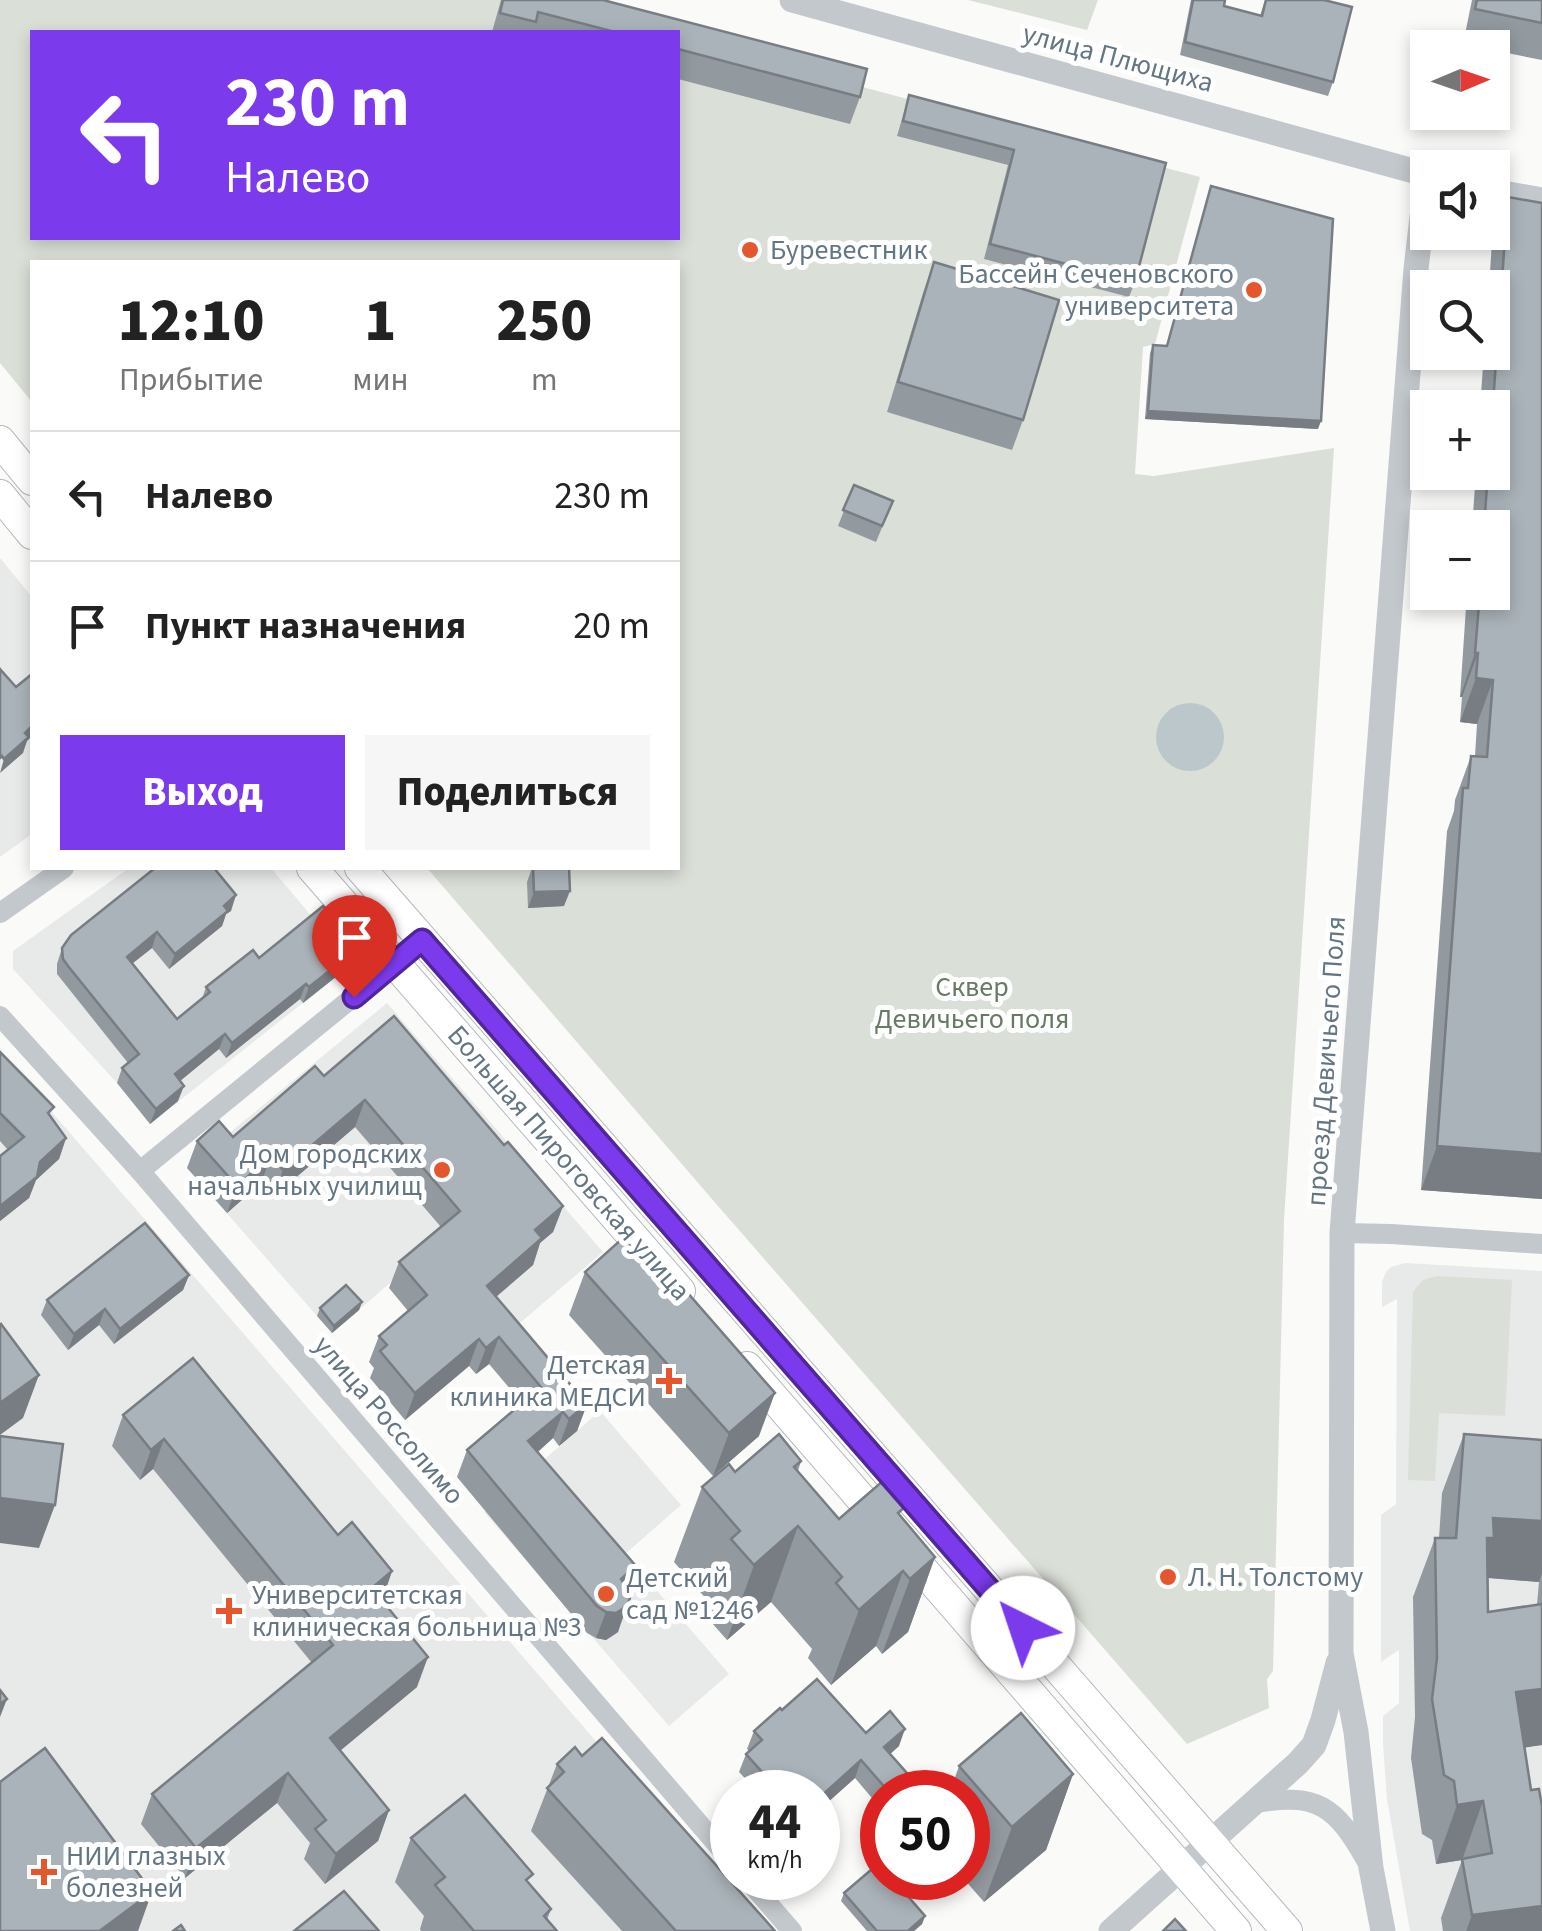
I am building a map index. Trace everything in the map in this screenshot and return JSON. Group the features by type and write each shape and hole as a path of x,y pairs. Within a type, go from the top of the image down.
{"main road":[{"path":"0,441 30,478"},
{"path":"0,496 30,532"},
{"name":"Большая Пироговская улица","path":"314,870 694,1307"},
{"name":"Большая Пироговская улица","path":"362,870 1288,1931"},
{"path":"733,1352 1236,1931"}],"street":[{"name":"улица Плющиха","path":"792,0 1410,170"},
{"path":"1510,194 1542,200"},
{"name":"проезд Девичьего Поля","path":"1383,1931 1371,1868 1356,1732 1340,1654 1342,1233 1418,250"},
{"path":"0,913 61,870"},
{"path":"140,1171 422,940"},
{"name":"улица Россолимо","path":"0,1016 140,1171 710,1836"},
{"path":"1342,1233 1542,1244"},
{"path":"1110,1931 1298,1763 1314,1744 1340,1654"},
{"path":"1252,1804 1279,1798 1319,1804 1354,1839 1371,1868"},
{"path":"765,1900 792,1931"}],"shaded area":[{"path":"0,558 30,595 30,835 0,857"},
{"path":"1190,703 1203,705 1214,713 1222,724 1222,750 1214,761 1203,769 1190,771 1177,769 1166,761 1158,750 1156,737 1158,724 1166,713 1177,705"},
{"path":"126,870 273,870 352,964 150,1124 13,969 13,951"},
{"path":"387,1003 603,1252 500,1340 426,1252 332,1333 187,1168"},
{"name":"Университетская клиническая больница №3","path":"0,1052 710,1873 710,1900 733,1900 760,1931 0,1931"},
{"path":"1405,1263 1542,1271 1542,1931 1410,1931 1387,1799 1383,1744 1383,1716 1399,1703 1399,1650 1381,1662 1381,1515 1396,1504 1397,1299 1382,1307 1382,1282 1391,1267"},
{"name":"Детский сад №1246","path":"600,1411 681,1505 625,1554 729,1674 669,1726 484,1512"}],"green space":[{"name":"Сквер Девичьего поля","path":"0,0 536,0 648,30 30,30 30,240 680,240 680,39 1200,177 1155,344 1143,347 1135,474 1154,476 1334,448 1284,1220 1269,1708 1187,1744 429,870 680,870 680,260 30,260 30,400 0,363"},
{"path":"968,0 1098,0 1087,30"},
{"path":"1437,1276 1512,1280 1505,1416 1439,1413 1435,1481 1408,1480 1413,1292 1423,1280"}],"building":[{"path":"503,0 603,0 867,69 860,97 680,50 680,30 607,30 538,12 536,22 500,13"},
{"path":"1193,0 1225,0 1224,6 1262,16 1266,0 1324,0 1352,7 1333,82 1185,42"},
{"path":"1477,0 1542,0 1542,23 1475,9"},
{"path":"909,95 1166,163 1135,282 990,244 1014,150 903,121"},
{"name":"Бассейн Сеченовского университета","path":"1211,186 1333,219 1321,421 1148,411 1153,345 1167,346"},
{"path":"1510,197 1542,203 1542,1154 1437,1146 1463,788 1468,788 1471,756 1487,757 1493,680 1476,678 1479,610 1510,610 1510,510 1485,510 1487,490 1510,490 1510,390 1494,390 1495,370 1510,370 1510,270 1503,270 1504,250 1510,250"},
{"path":"934,262 1059,300 1023,420 898,382"},
{"path":"854,485 893,501 882,526 843,510"},
{"path":"0,669 16,687 30,676 30,728 25,733 29,737 4,759 0,758"},
{"path":"152,870 216,870 236,895 224,906 228,911 175,954 157,932 127,957 177,1019 210,992 206,987 253,950 259,958 323,906 358,948 232,1043 225,1034 175,1074 184,1086 156,1109 122,1068 139,1054 63,959 62,948 71,935"},
{"path":"533,870 569,870 570,891 534,892"},
{"path":"394,1016 504,1145 508,1142 563,1206 535,1230 542,1238 487,1286 587,1404 569,1419 563,1412 528,1441 636,1566 621,1579 630,1598 627,1606 616,1613 597,1606 467,1450 541,1387 499,1337 486,1348 479,1339 415,1393 380,1351 387,1345 379,1336 427,1295 399,1262 460,1211 365,1100 283,1170 271,1156 237,1186 197,1141 219,1121 233,1137 315,1066 324,1076"},
{"path":"0,1052 54,1107 48,1113 66,1138 40,1162 37,1177 0,1206 0,1156 24,1137 0,1113"},
{"path":"145,1223 189,1275 120,1329 105,1309 74,1334 47,1300"},
{"path":"623,1238 650,1268 659,1260 775,1393 729,1433 585,1272"},
{"path":"346,1285 362,1302 334,1326 320,1308"},
{"path":"0,1325 39,1375 0,1403"},
{"path":"193,1358 338,1535 352,1522 392,1571 372,1588 428,1657 330,1738 389,1810 336,1854 315,1829 326,1820 288,1773 196,1848 152,1794 333,1645 164,1439 151,1450 123,1415"},
{"path":"779,1434 801,1461 794,1467 839,1519 884,1480 906,1506 898,1513 935,1557 910,1579 903,1571 859,1610 836,1583 842,1577 798,1526 754,1565 731,1539 740,1531 702,1487 729,1464 735,1472"},
{"path":"1464,1434 1542,1440 1542,1521 1493,1518 1494,1538 1487,1538 1488,1612 1542,1604 1542,1689 1516,1692 1531,1790 1539,1789 1542,1806 1542,1906 1472,1915 1462,1859 1492,1853 1483,1801 1457,1805 1454,1781 1444,1775 1432,1699 1437,1658 1435,1538 1456,1538"},
{"path":"0,1436 63,1444 55,1505 0,1498"},
{"path":"817,1679 866,1733 890,1711 905,1729 884,1747 904,1770 870,1770 861,1760 840,1779 840,1770 760,1770 746,1754 762,1740 754,1731"},
{"path":"1021,1713 1073,1774 1012,1827 990,1802 990,1770 962,1770 959,1766"},
{"path":"602,1738 710,1858 710,1900 747,1900 775,1931 676,1931 547,1788 564,1772 557,1764 575,1747 582,1756"},
{"path":"45,1748 152,1892 102,1931 0,1931 0,1782"},
{"path":"465,1795 533,1874 526,1880 551,1909 544,1916 557,1931 474,1931 435,1885 445,1877 411,1838"},
{"path":"860,1879 860,1900 911,1900 925,1916 908,1931 877,1931 844,1893"},
{"path":"344,1891 379,1931 294,1931"},
{"path":"1175,1919 1186,1931 1163,1931"}],"place":[{"name":"Буревестник","path":"750,250"},
{"name":"Бассейн Сеченовского университета","path":"1254,290"},
{"name":"Дом городских начальных училищ","path":"442,1170"},
{"name":"Детская клиника МЕДСИ","path":"669,1381"},
{"name":"Л. Н. Толстому","path":"1168,1577"},
{"name":"Детский сад №1246","path":"606,1594"},
{"name":"Университетская клиническая больница №3","path":"229,1611"},
{"name":"НИИ глазных болезней","path":"44,1872"}],"route":[{"path":"354,997 422,940 1023,1628"}]}
